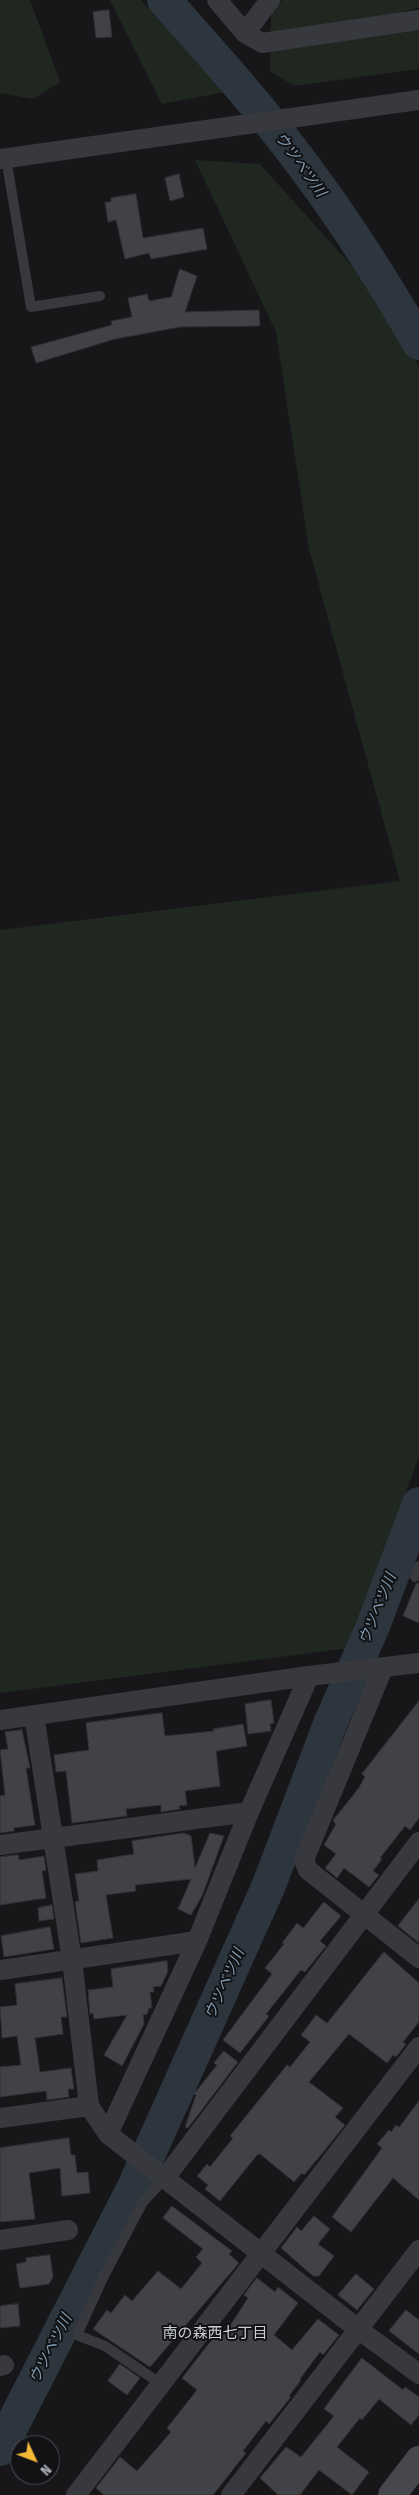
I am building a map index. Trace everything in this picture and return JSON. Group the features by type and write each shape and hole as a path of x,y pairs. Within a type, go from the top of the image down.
{"main road":[{"path":"392,2495 419,2460"}],"street":[{"path":"217,0 245,33 262,43 419,20"},
{"path":"245,33 270,0"},
{"path":"3,159 419,100"},
{"path":"0,1720 309,1676 331,1675 419,1663"},
{"path":"378,1669 304,1860 308,1870 419,1958"},
{"path":"115,2139 249,1812 309,1676"},
{"path":"34,1716 72,1960 89,2106 115,2139 259,2253 419,2374"},
{"path":"0,1845 249,1812"},
{"path":"160,2174 419,1842"},
{"path":"0,1970 197,1940"},
{"path":"76,2495 259,2253 419,2047"},
{"path":"0,2118 89,2106"},
{"path":"0,2240 68,2230"},
{"path":"232,2495 419,2250"}],"lane":[{"path":"3,159 31,308 100,296"},
{"path":"415,1577 419,1566"},
{"path":"160,2174 138,2210 104,2276 77,2335 105,2346 161,2384"}],"shaded area":[{"path":"0,0 30,0 60,82 33,99 0,93"},
{"path":"110,0 141,0 224,92 162,104"},
{"path":"282,0 419,0 419,8 382,17 419,28 419,69 294,86 270,71 271,14"},
{"path":"195,160 260,164 375,292 419,367 419,1456 350,1648 0,1693 0,930 400,881 309,549 276,332"}],"building":[{"path":"109,10 112,37 96,38 93,12"},
{"path":"179,174 184,197 170,201 165,178"},
{"path":"136,194 143,238 203,228 207,249 151,259 149,253 125,259 116,220 108,222 105,202 111,202 111,198"},
{"path":"180,269 197,276 185,312 259,310 260,326 180,327 115,339 36,363 31,347 112,325 111,321 132,317 128,298 147,294 149,301 171,297"},
{"path":"419,1583 419,1623 403,1616 416,1584"},
{"path":"271,1700 274,1723 270,1724 271,1731 248,1734 245,1704"},
{"path":"419,1701 419,1818 410,1830 405,1826 380,1858 382,1859 373,1871 379,1875 369,1887 344,1868 337,1878 325,1868 336,1854 324,1845 336,1824 333,1821 358,1789 365,1777 362,1774"},
{"path":"162,1713 165,1736 214,1731 213,1729 243,1724 247,1746 216,1751 220,1786 185,1791 187,1805 179,1806 180,1809 161,1812 161,1805 126,1809 127,1816 72,1823 66,1771 56,1772 54,1755 89,1750 86,1723"},
{"path":"22,1730 30,1768 26,1768 35,1825 14,1828 14,1831 0,1833 0,1796 5,1795 0,1750 8,1749 5,1732"},
{"path":"184,1833 191,1836 195,1868 210,1833 224,1836 202,1896 191,1915 178,1909 191,1879 135,1885 136,1891 106,1895 113,1938 81,1943 75,1902 79,1901 75,1874 98,1871 97,1860 134,1854 132,1841"},
{"path":"18,1855 19,1860 44,1856 46,1870 42,1871 46,1898 0,1905 0,1857"},
{"path":"419,1899 419,1943 398,1926"},
{"path":"324,1902 341,1916 320,1941 326,1946 305,1972 301,1970 266,2014 269,2016 240,2053 223,2040 272,1974 265,1968 284,1944 282,1943 297,1923 303,1928"},
{"path":"52,1905 54,1919 39,1921 38,1908"},
{"path":"50,1927 54,1949 4,1957 1,1936"},
{"path":"384,1952 419,1983 419,2022 403,2042 406,2044 396,2057 393,2055 387,2063 349,2034 309,2082 343,2108 335,2117 345,2125 304,2175 302,2173 294,2182 260,2154 257,2155 220,2201 205,2189 208,2185 197,2176 207,2164 210,2167 233,2138 230,2136 287,2065 290,2067 310,2042 301,2035 316,2015 327,2023"},
{"path":"167,1961 168,1971 161,1986 153,1987 154,1992 150,1992 152,2008 149,2008 147,2014 143,2015 144,2024 122,2066 104,2055 127,2015 94,2019 93,2013 90,2014 88,1990 113,1987 111,1969"},
{"path":"62,1978 67,2017 61,2017 63,2034 35,2038 40,2072 71,2068 74,2089 68,2089 69,2097 47,2100 46,2091 0,2097 0,2067 21,2065 17,2036 2,2038 0,2007 17,2005 15,1984"},
{"path":"224,2051 238,2062 188,2128 185,2127 196,2095 194,2094 217,2065 214,2063"},
{"path":"419,2101 419,2200 393,2178 351,2232 332,2217 382,2148 377,2144 389,2130 391,2132 396,2125 399,2127"},
{"path":"69,2138 71,2155 75,2155 77,2173 88,2172 90,2193 62,2196 60,2168 29,2173 35,2219 0,2222 0,2148"},
{"path":"172,2206 232,2251 229,2254 239,2263 150,2367 93,2329 107,2310 111,2313 125,2295 132,2301 158,2271 181,2289 202,2263 196,2257 203,2249 163,2218"},
{"path":"314,2216 330,2229 318,2244 334,2256 319,2276 313,2276 281,2248 297,2227 301,2231"},
{"path":"50,2255 53,2277 49,2284 20,2288 16,2264 26,2262 26,2258"},
{"path":"356,2274 374,2289 357,2310 338,2295"},
{"path":"257,2278 275,2292 278,2287 298,2303 274,2335 292,2350 318,2319 339,2335 323,2355 320,2352 289,2396 291,2397 269,2424 266,2421 243,2451 246,2453 213,2495 104,2495 96,2488 120,2457 137,2471 171,2432 167,2428 197,2390 182,2378 221,2328 226,2332 248,2298 244,2295"},
{"path":"18,2304 20,2326 0,2328 0,2306"},
{"path":"406,2310 419,2320 419,2354 389,2331"},
{"path":"362,2358 403,2390 405,2387 419,2397 419,2415 411,2425 379,2399 362,2420 360,2418 337,2447 369,2472 352,2495 319,2470 300,2495 278,2495 260,2478 286,2447 301,2457 334,2416 324,2409"},
{"path":"120,2364 140,2378 127,2395 108,2381"}],"waterway":[{"name":"ウツベツ川","path":"164,0 287,143 364,252 419,343"},
{"name":"ウツベツ川","path":"0,2449 134,2187 269,1885 330,1724 373,1626 419,1504"}],"district":[{"name":"南の森西七丁目","path":"215,2334"}]}
